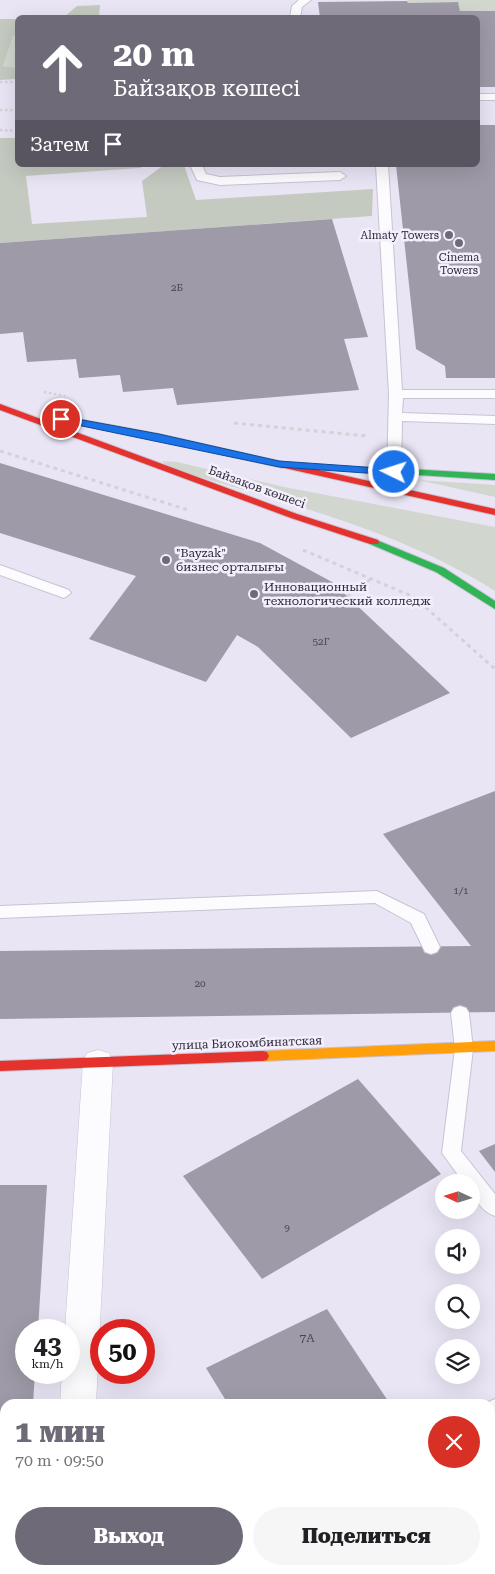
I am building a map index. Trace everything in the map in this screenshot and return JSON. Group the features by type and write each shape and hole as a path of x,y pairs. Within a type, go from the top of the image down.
{"main road":[{"name":"Байзақов көшесі","path":"1,407 207,444 279,464 495,512"},
{"name":"Байзақов көшесі","path":"1,407 294,516 349,532 398,551 440,570 495,606"},
{"path":"279,464 495,477"},
{"name":"улица Биокомбинатская","path":"0,1066 464,1049 495,1046"}],"street":[{"path":"78,1399 98,1062"}],"lane":[{"path":"296,15 297,6 306,0"},
{"path":"480,97 495,97"},
{"path":"197,167 201,177 220,181 340,176"},
{"path":"382,167 396,394 394,472"},
{"path":"396,394 495,394"},
{"path":"396,418 495,420"},
{"path":"0,570 64,593"},
{"path":"0,912 377,897 418,919 431,947"},
{"path":"460,1013 464,1049 451,1153 495,1208"}],"path":[{"path":"0,82 15,82"},
{"path":"0,110 15,110"},
{"path":"0,130 15,131"},
{"path":"42,391 70,397"},
{"path":"231,423 396,439"},
{"path":"0,451 196,512"},
{"path":"298,548 414,597 495,669"},
{"path":"347,596 372,579"}],"shaded area":[{"path":"407,0 495,0 495,11 460,11 458,2 408,3"},
{"path":"100,5 99,15 66,15 77,6"},
{"path":"0,19 15,19 15,36 13,36 3,66 15,68 15,79 0,80"},
{"path":"13,35 15,35 15,68 3,66"},
{"path":"0,138 15,138 15,167 141,167 26,176 32,224 147,217 142,181 161,167 185,167 196,200 373,189 372,216 0,243"},
{"path":"162,461 177,462 284,487 495,527 495,591 457,569 377,533 336,518 168,467"},
{"path":"418,480 495,485 495,497"}],"building":[{"path":"318,2 458,2 460,11 495,11 495,87 480,87 480,15 320,15"},
{"name":"Almaty Towers","path":"480,125 495,125 495,378 446,378 445,366 416,349 396,167 480,167"},
{"path":"332,219 368,337 344,339 359,390 177,405 173,388 123,392 120,375 79,378 76,359 27,362 23,332 0,334 0,243"},
{"path":"0,463 260,543 332,582 450,693 351,738 258,647 237,635 206,682 89,639 136,576 0,533"},
{"path":"495,791 495,1012 0,1019 0,951 471,946 383,834"},
{"path":"358,1079 441,1174 435,1174 435,1178 262,1279 183,1176"},
{"path":"495,1144 495,1172 479,1151"},
{"path":"0,1185 47,1185 39,1319 15,1319 15,1384 34,1384 33,1399 0,1399"},
{"path":"327,1309 387,1399 225,1399 206,1368"}],"traffic: fast":[{"path":"374,470 495,477"},
{"path":"374,542 440,570 495,606"}],"traffic: slow":[{"path":"78,422 159,437 283,465"},
{"path":"263,1056 495,1046"}],"traffic: jam":[{"path":"0,407 294,516 374,542"},
{"path":"283,465 495,512"},
{"path":"0,1066 263,1056"}],"place":[{"name":"Almaty Towers","path":"449,235"},
{"name":"Cinema Towers","path":"459,243"},
{"name":"\"Bayzak\" бизнес орталығы","path":"166,560"},
{"name":"Инновационный технологический колледж","path":"254,594"}],"route":[{"path":"61,419 159,437 279,464 394,472"}]}
